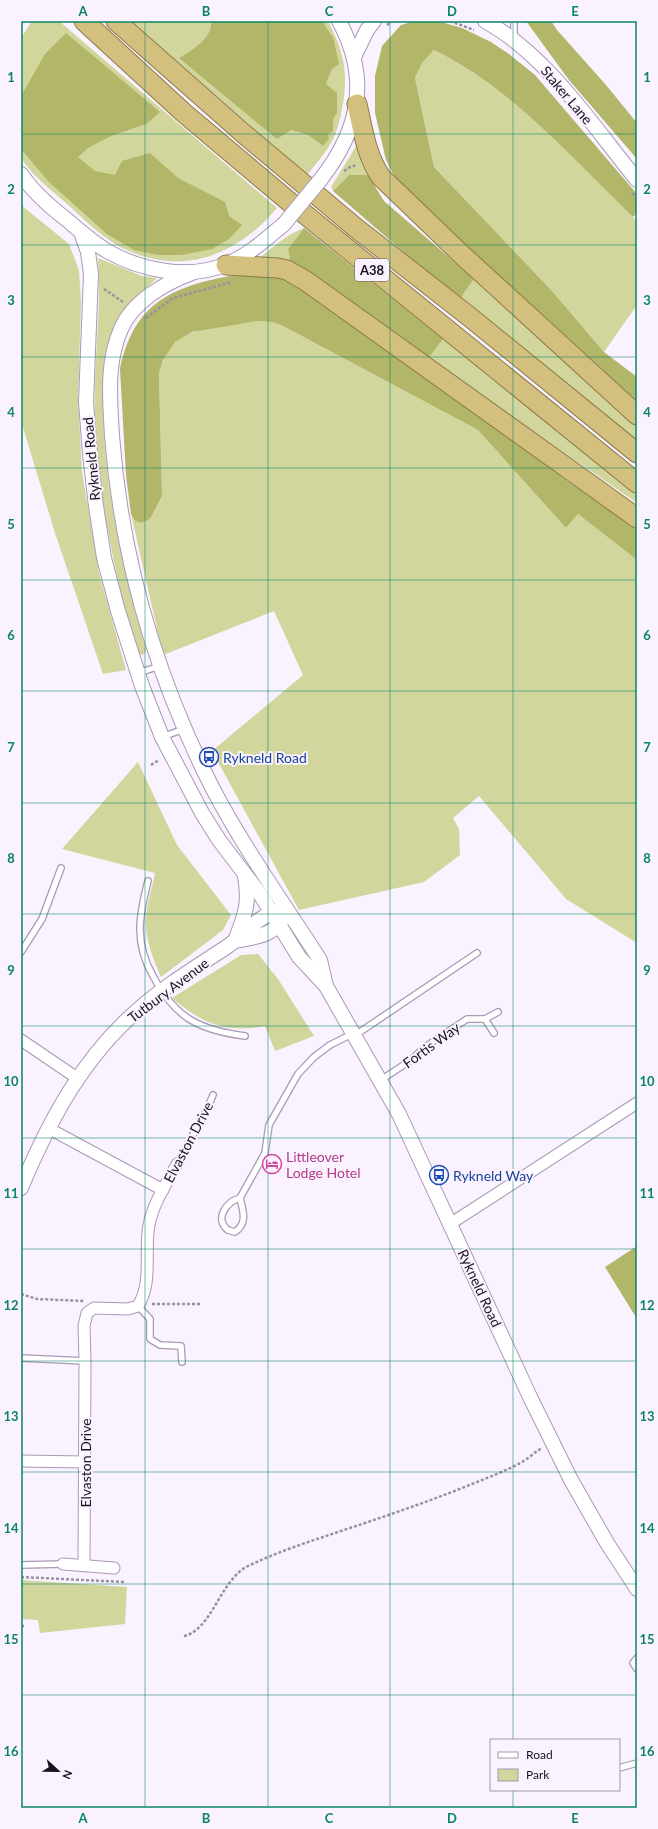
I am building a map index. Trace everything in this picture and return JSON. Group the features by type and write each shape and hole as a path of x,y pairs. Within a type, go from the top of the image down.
{"highway":[{"name":"A38","path":"84,21 184,113 286,200 637,483"},
{"name":"A38","path":"116,21 244,134 356,228 471,318 637,453"},
{"path":"357,104 368,153 373,165 381,177 461,254 637,415"},
{"path":"226,265 278,268 287,270 306,281 637,518"}],"street":[{"path":"21,174 41,198 81,232 105,250 132,263 160,270 192,273 226,265 249,252 284,224 321,179 343,146 357,104 358,83 354,57 339,21"},
{"path":"354,57 367,30 374,21"},
{"name":"Staker Lane","path":"480,26 514,40 546,69 634,187"},
{"path":"21,190 41,198"},
{"name":"Rykneld Road","path":"81,232 88,252 91,274 86,402 90,454 104,558 118,611 138,674 162,737 202,813 260,894 299,957 326,986 399,1114 552,1442 607,1543 637,1589"},
{"name":"Rykneld Road","path":"192,273 163,286 134,311 121,328 111,363 111,415 120,506 137,588 160,666 185,728 223,808 320,960 326,986"},
{"path":"235,941 248,904 248,892 245,875"},
{"path":"271,912 288,910"},
{"path":"280,926 288,910"},
{"name":"Tutbury Avenue","path":"23,1179 48,1128 77,1078 120,1026 161,992 235,941 271,912"},
{"name":"Tutbury Avenue","path":"235,941 262,936 280,926"},
{"path":"21,1040 77,1078"},
{"path":"450,1224 637,1103"},
{"name":"Elvaston Drive","path":"48,1128 163,1190"},
{"name":"Elvaston Drive","path":"84,1565 86,1361 84,1326 87,1313 94,1308 128,1309 139,1304 146,1283 149,1224 163,1190 177,1164"},
{"path":"21,1461 85,1462"},
{"path":"63,1564 114,1568"}],"lane":[{"path":"514,21 514,40"},
{"path":"138,674 160,666"},
{"path":"162,737 185,728"},
{"path":"21,952 42,919 61,868"},
{"path":"148,881 142,907 140,930 143,953 161,992 175,1009 191,1020 210,1030 245,1036"},
{"path":"240,1198 244,1216 240,1228 235,1232 228,1230 222,1223 222,1216 232,1201 240,1198 265,1153 269,1125 298,1074 319,1053 330,1045 353,1035 477,952"},
{"name":"Fortis Way","path":"379,1080 411,1060 425,1047 468,1019 485,1019 498,1012"},
{"path":"485,1019 494,1033"},
{"name":"Elvaston Drive","path":"177,1164 207,1109 213,1094"},
{"path":"139,1304 150,1319 150,1339 160,1345 181,1346 182,1362"},
{"path":"21,1358 86,1361"},
{"path":"21,1565 63,1564"},
{"path":"637,1658 633,1663 637,1670"},
{"path":"620,1768 637,1763"}],"path":[{"path":"450,21 469,26 480,26"},
{"path":"634,187 637,198"},
{"path":"151,765 164,758"},
{"path":"21,1294 37,1299 86,1301"},
{"path":"139,1304 201,1304"},
{"path":"184,1636 189,1635 200,1626 221,1592 236,1574 246,1567 313,1540 416,1506 484,1479 523,1462 552,1442"},
{"path":"21,1577 124,1582"}],"green space":[{"path":"32,21 59,21 277,208 262,224 229,248 210,256 191,260 171,261 150,258 129,251 112,242 88,224 28,168 21,156 21,38"},
{"path":"131,21 211,21 209,33 205,38 179,58 291,130 308,135 323,146 328,134 326,84 332,69 333,37 322,21 328,21 338,43 344,64 345,74 342,109 333,139 307,175"},
{"path":"211,21 322,21 333,37 339,64 332,69 326,84 337,93 337,113 333,119 333,131 328,134 329,139 323,146 308,135 291,130 277,139 179,58 205,38 209,33"},
{"path":"415,21 441,22 462,28 491,42 509,54 535,75 637,194 637,213 633,217 564,148 515,104 490,84 463,66 434,50 422,63 415,78 434,167 552,291 604,352 637,377 637,401 398,184 386,160 375,113 375,76 382,46 401,25"},
{"path":"526,21 551,21 557,30 606,85 637,123 637,159 569,80"},
{"path":"66,33 160,112 146,124 111,136 88,148 78,157 95,171 115,175 122,161 150,153 178,178 225,202 229,216 242,225 229,239 212,249 182,255 158,255 134,250 107,234 49,182 21,149 21,96 45,54"},
{"path":"434,50 463,66 517,105 566,150 637,221 637,305 604,352 552,291 434,167 415,78 422,63"},
{"path":"358,143 368,175 349,175 333,191 331,187"},
{"path":"349,175 368,175 384,201 474,279 459,300 333,191"},
{"path":"21,205 69,244 79,270 81,301 78,400 82,472 99,573 126,670 103,674 55,533 21,421"},
{"path":"304,228 288,249 291,265 264,260 262,256 272,248 298,230"},
{"path":"304,228 443,339 428,359 291,265 288,249"},
{"path":"98,258 142,276 157,278 131,302 115,324 106,351 103,378 104,436 111,498 116,529 130,590 146,650 142,655 138,653 129,624 115,565 100,475 95,415 95,375 99,297"},
{"path":"235,275 281,277 302,286 416,365 567,481 637,528 637,560 578,514 566,528 478,430 283,326 272,322 257,321 192,332 175,342 163,360 159,373 162,496 150,519 141,523 135,521 131,514 126,475 120,369 126,346 135,328 146,313 160,301 175,292 193,285 213,279"},
{"path":"474,279 637,424 637,442 459,300"},
{"path":"257,321 272,322 283,326 478,430 566,528 578,514 637,560 637,943 566,899 479,796 453,818 459,829 460,855 424,882 299,910 212,751 303,675 274,611 163,655 131,514 135,521 141,523 150,519 162,496 159,373 167,352 176,341 194,332 215,327"},
{"path":"443,339 637,494 637,503 428,359"},
{"path":"138,762 177,845 231,915 223,930 161,977 150,949 146,926 147,907 155,873 62,849"},
{"path":"258,954 278,979 314,1036 275,1051 265,1026 238,1029 215,1024 194,1014 172,998 241,955"},
{"path":"637,1246 637,1319 605,1267"},
{"path":"21,1580 127,1587 125,1624 40,1633 38,1620 21,1619"}],"place":[{"name":"Rykneld Road","path":"209,757"},
{"name":"Littleover Lodge Hotel","path":"272,1164"},
{"name":"Rykneld Way","path":"439,1175"}]}
